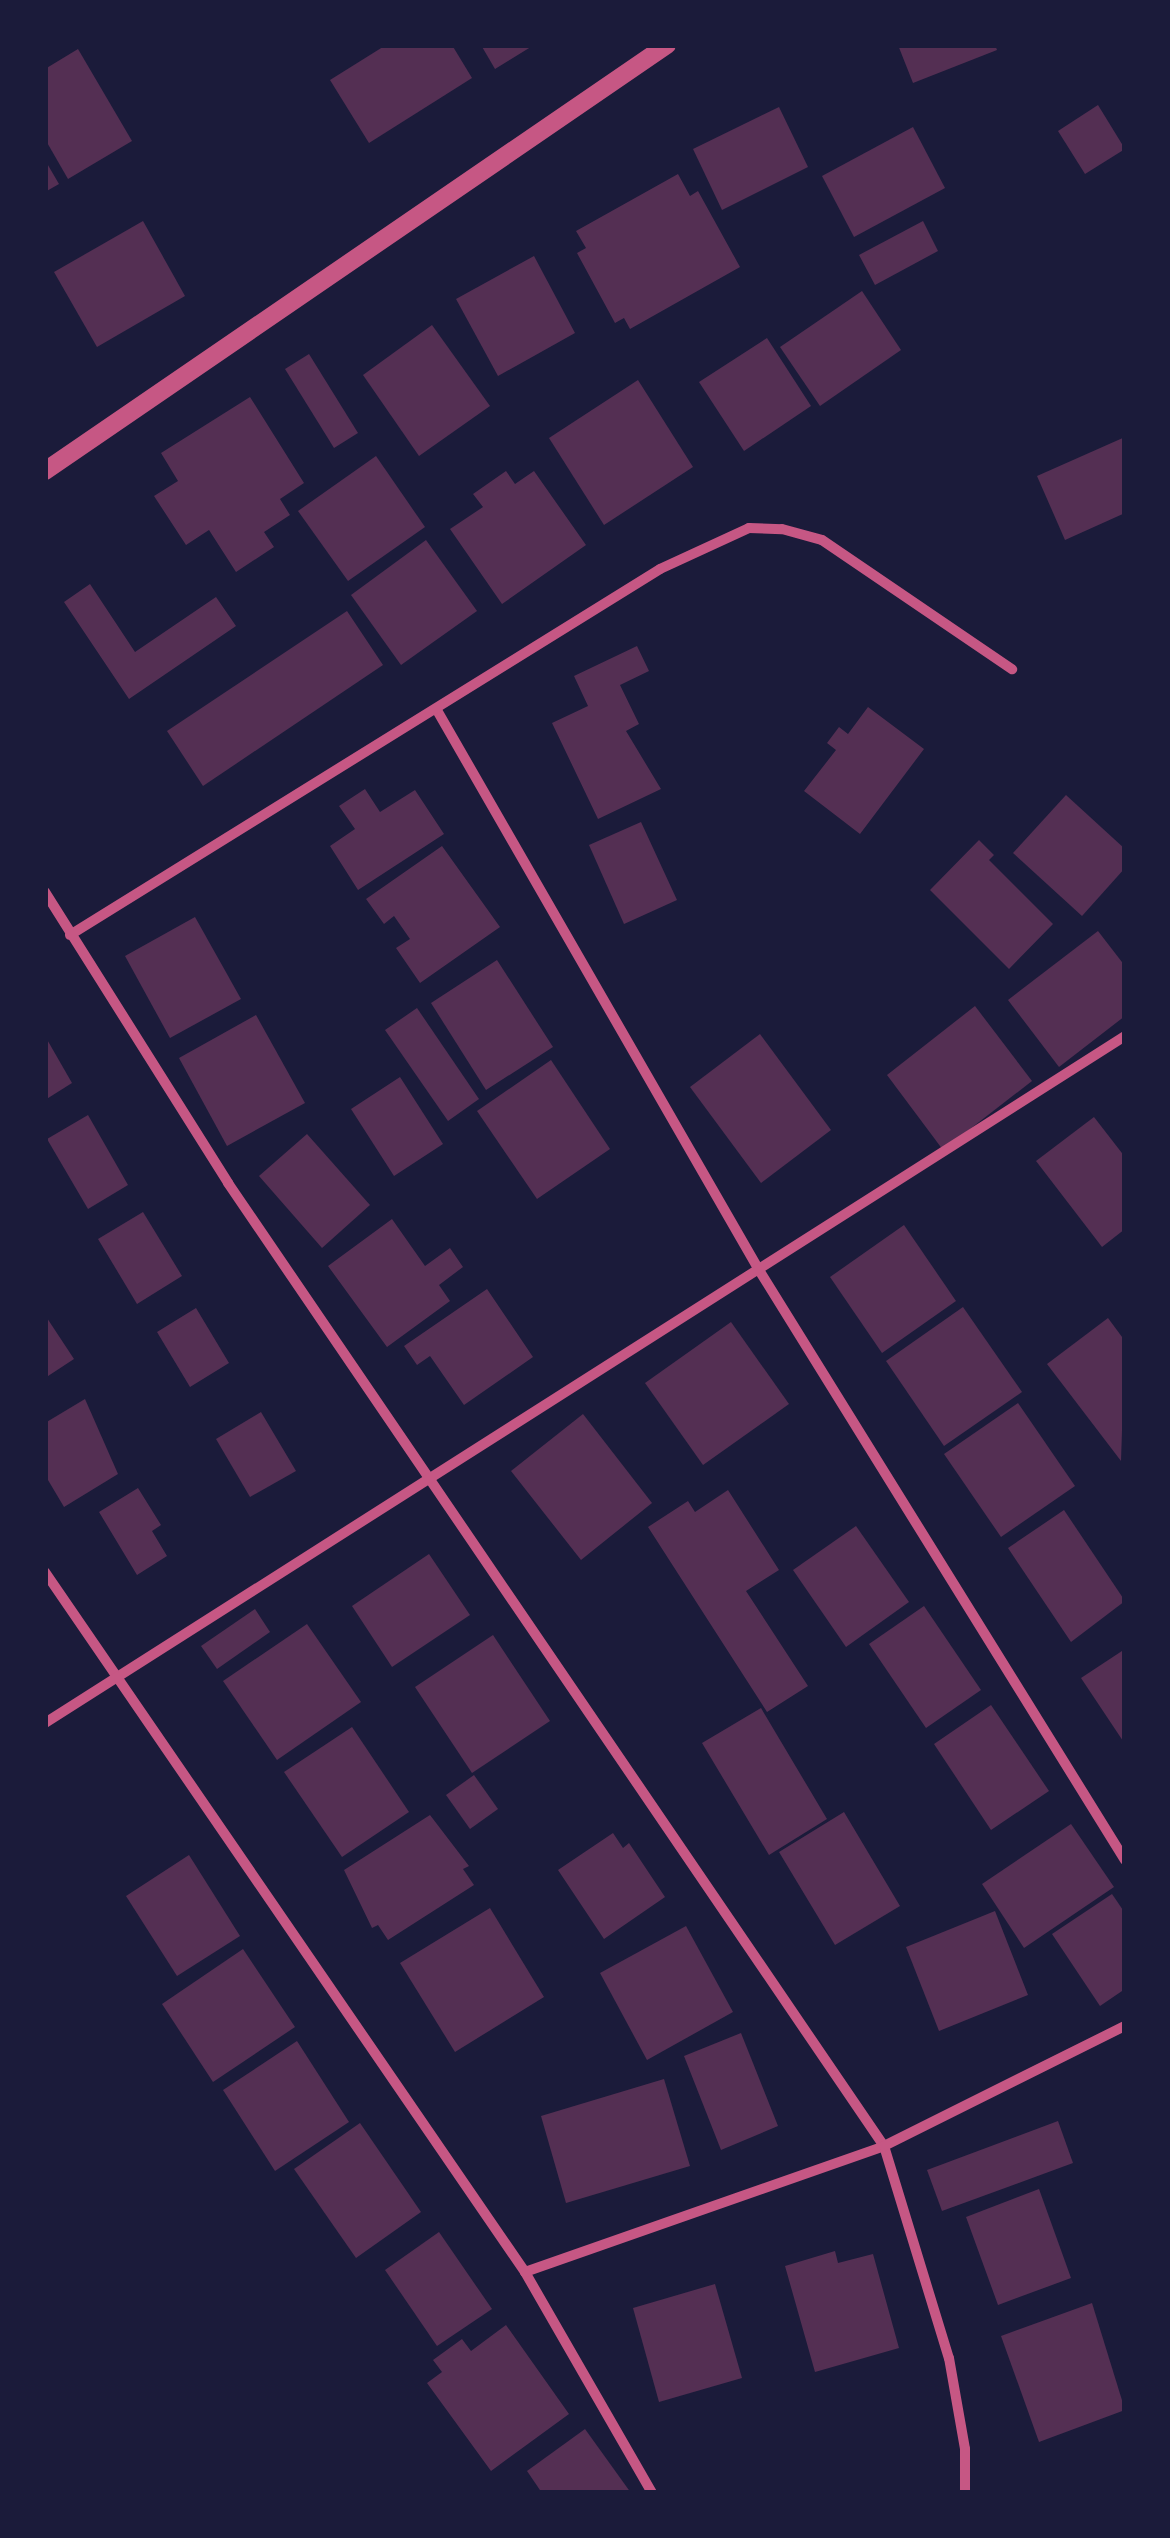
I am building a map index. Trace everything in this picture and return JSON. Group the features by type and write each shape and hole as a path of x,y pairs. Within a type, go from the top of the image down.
{"street":[{"path":"45,471 668,45"},
{"path":"70,934 438,712 660,569 749,528 782,528 822,540 1012,668"},
{"path":"438,712 759,1270 1125,1860"},
{"path":"45,892 426,1476 884,2146 949,2358 965,2449 965,2493"},
{"path":"45,1723 426,1476 759,1270 1125,1036"},
{"path":"45,1572 525,2272 652,2493"},
{"path":"525,2272 884,2146 1125,2026"}],"building":[{"path":"386,45 452,45 472,78 369,143 330,80"},
{"path":"481,45 534,45 495,69"},
{"path":"898,45 995,45 997,50 913,83"},
{"path":"78,49 132,141 68,179 45,139 45,69"},
{"path":"1098,105 1125,149 1085,174 1058,131"},
{"path":"779,107 808,167 722,210 693,149"},
{"path":"913,127 945,188 854,237 822,176"},
{"path":"45,160 59,184 45,192"},
{"path":"678,174 690,196 698,191 740,267 630,329 624,318 615,323 577,253 586,248 576,231"},
{"path":"143,221 185,296 97,347 54,272"},
{"path":"923,221 938,251 875,285 859,255"},
{"path":"534,256 575,333 498,376 456,299"},
{"path":"862,291 901,350 820,406 780,347"},
{"path":"432,325 490,406 419,456 363,375"},
{"path":"767,338 811,406 744,451 699,382"},
{"path":"309,354 358,433 334,448 285,369"},
{"path":"638,380 693,467 604,525 549,438"},
{"path":"250,397 304,483 280,499 290,515 264,532 274,547 236,572 209,530 186,545 154,496 178,481 161,453"},
{"path":"1125,437 1125,513 1065,540 1037,476"},
{"path":"376,456 425,527 348,581 298,511"},
{"path":"506,471 515,484 534,471 586,545 502,604 450,529 483,507 473,494"},
{"path":"426,540 477,611 401,665 351,595"},
{"path":"90,584 135,652 216,597 236,626 129,699 64,602"},
{"path":"347,611 383,665 203,786 167,731"},
{"path":"637,646 649,671 620,685 639,724 626,731 661,789 598,819 552,723 588,706 574,676"},
{"path":"868,707 924,749 860,834 804,791 836,750 827,743 839,727 848,734"},
{"path":"365,789 380,812 415,790 444,834 358,890 330,846 355,829 339,806"},
{"path":"1066,795 1125,849 1125,868 1082,916 1013,853"},
{"path":"641,822 677,900 624,924 589,845"},
{"path":"979,840 994,855 989,860 1053,924 1009,969 930,890"},
{"path":"442,846 500,927 420,983 396,948 410,939 394,916 384,924 366,899"},
{"path":"195,917 241,999 170,1038 125,956"},
{"path":"1098,931 1125,966 1125,1016 1059,1067 1008,1000"},
{"path":"497,960 553,1047 486,1090 431,1003"},
{"path":"975,1006 1032,1081 943,1150 887,1075"},
{"path":"417,1008 479,1099 448,1121 385,1030"},
{"path":"256,1015 305,1103 227,1146 179,1058"},
{"path":"760,1034 831,1130 761,1183 690,1087"},
{"path":"45,1036 72,1083 45,1100"},
{"path":"551,1060 610,1149 537,1199 477,1111"},
{"path":"400,1077 443,1144 394,1176 351,1109"},
{"path":"88,1115 128,1185 88,1209 47,1139"},
{"path":"1094,1117 1125,1157 1125,1229 1102,1247 1036,1161"},
{"path":"307,1134 370,1205 322,1248 259,1176"},
{"path":"143,1212 182,1276 137,1304 98,1239"},
{"path":"392,1219 425,1266 450,1248 463,1267 439,1285 450,1301 387,1347 328,1266"},
{"path":"904,1225 956,1301 882,1353 830,1277"},
{"path":"487,1289 533,1357 464,1405 430,1356 417,1365 404,1346"},
{"path":"963,1307 1022,1392 944,1446 886,1361"},
{"path":"196,1308 229,1363 190,1387 157,1332"},
{"path":"45,1315 74,1359 45,1378"},
{"path":"1108,1318 1125,1341 1121,1461 1047,1364"},
{"path":"731,1322 789,1404 703,1465 645,1383"},
{"path":"85,1399 118,1474 64,1507 45,1475 45,1423"},
{"path":"1018,1403 1075,1486 1001,1537 944,1454"},
{"path":"261,1412 296,1471 250,1497 216,1439"},
{"path":"583,1414 652,1503 581,1560 511,1471"},
{"path":"138,1488 161,1525 152,1531 167,1556 137,1575 99,1512"},
{"path":"728,1490 779,1570 746,1591 808,1686 767,1712 648,1527 688,1501 695,1512"},
{"path":"1064,1510 1125,1601 1071,1642 1008,1548"},
{"path":"856,1526 909,1602 846,1647 793,1570"},
{"path":"429,1554 470,1615 392,1667 352,1606"},
{"path":"924,1606 981,1690 926,1728 869,1644"},
{"path":"255,1609 270,1632 217,1669 201,1646"},
{"path":"307,1624 361,1702 277,1760 223,1681"},
{"path":"493,1635 550,1721 472,1773 415,1687"},
{"path":"1125,1649 1125,1744 1081,1678"},
{"path":"991,1705 1049,1791 991,1830 934,1744"},
{"path":"761,1708 827,1819 769,1855 702,1743"},
{"path":"352,1727 409,1812 342,1857 284,1772"},
{"path":"474,1775 498,1809 470,1829 446,1795"},
{"path":"844,1812 900,1906 835,1945 779,1852"},
{"path":"430,1815 469,1866 463,1869 474,1885 388,1940 378,1925 372,1928 344,1870"},
{"path":"1071,1824 1114,1887 1024,1948 982,1884"},
{"path":"613,1833 623,1848 629,1843 665,1897 604,1939 558,1870"},
{"path":"189,1855 240,1936 177,1976 126,1896"},
{"path":"1112,1894 1125,1913 1125,1989 1100,2006 1052,1934"},
{"path":"490,1908 544,1997 455,2052 400,1963"},
{"path":"995,1911 1028,1995 939,2031 906,1947"},
{"path":"686,1926 733,2012 647,2060 600,1973"},
{"path":"243,1949 295,2027 213,2082 162,2004"},
{"path":"741,2033 778,2126 721,2150 684,2056"},
{"path":"297,2041 349,2122 275,2171 223,2090"},
{"path":"664,2079 690,2166 566,2203 541,2116"},
{"path":"1058,2121 1073,2163 942,2211 927,2170"},
{"path":"360,2123 421,2212 356,2258 294,2169"},
{"path":"1039,2189 1071,2278 998,2305 966,2217"},
{"path":"439,2232 492,2309 437,2346 385,2270"},
{"path":"835,2251 838,2263 873,2254 899,2348 815,2372 785,2266"},
{"path":"715,2284 742,2378 659,2402 633,2308"},
{"path":"1092,2303 1125,2410 1039,2442 1001,2336"},
{"path":"506,2325 569,2414 491,2471 427,2383 442,2372 433,2360 462,2339 471,2351"},
{"path":"585,2429 631,2493 542,2493 527,2471"}]}
